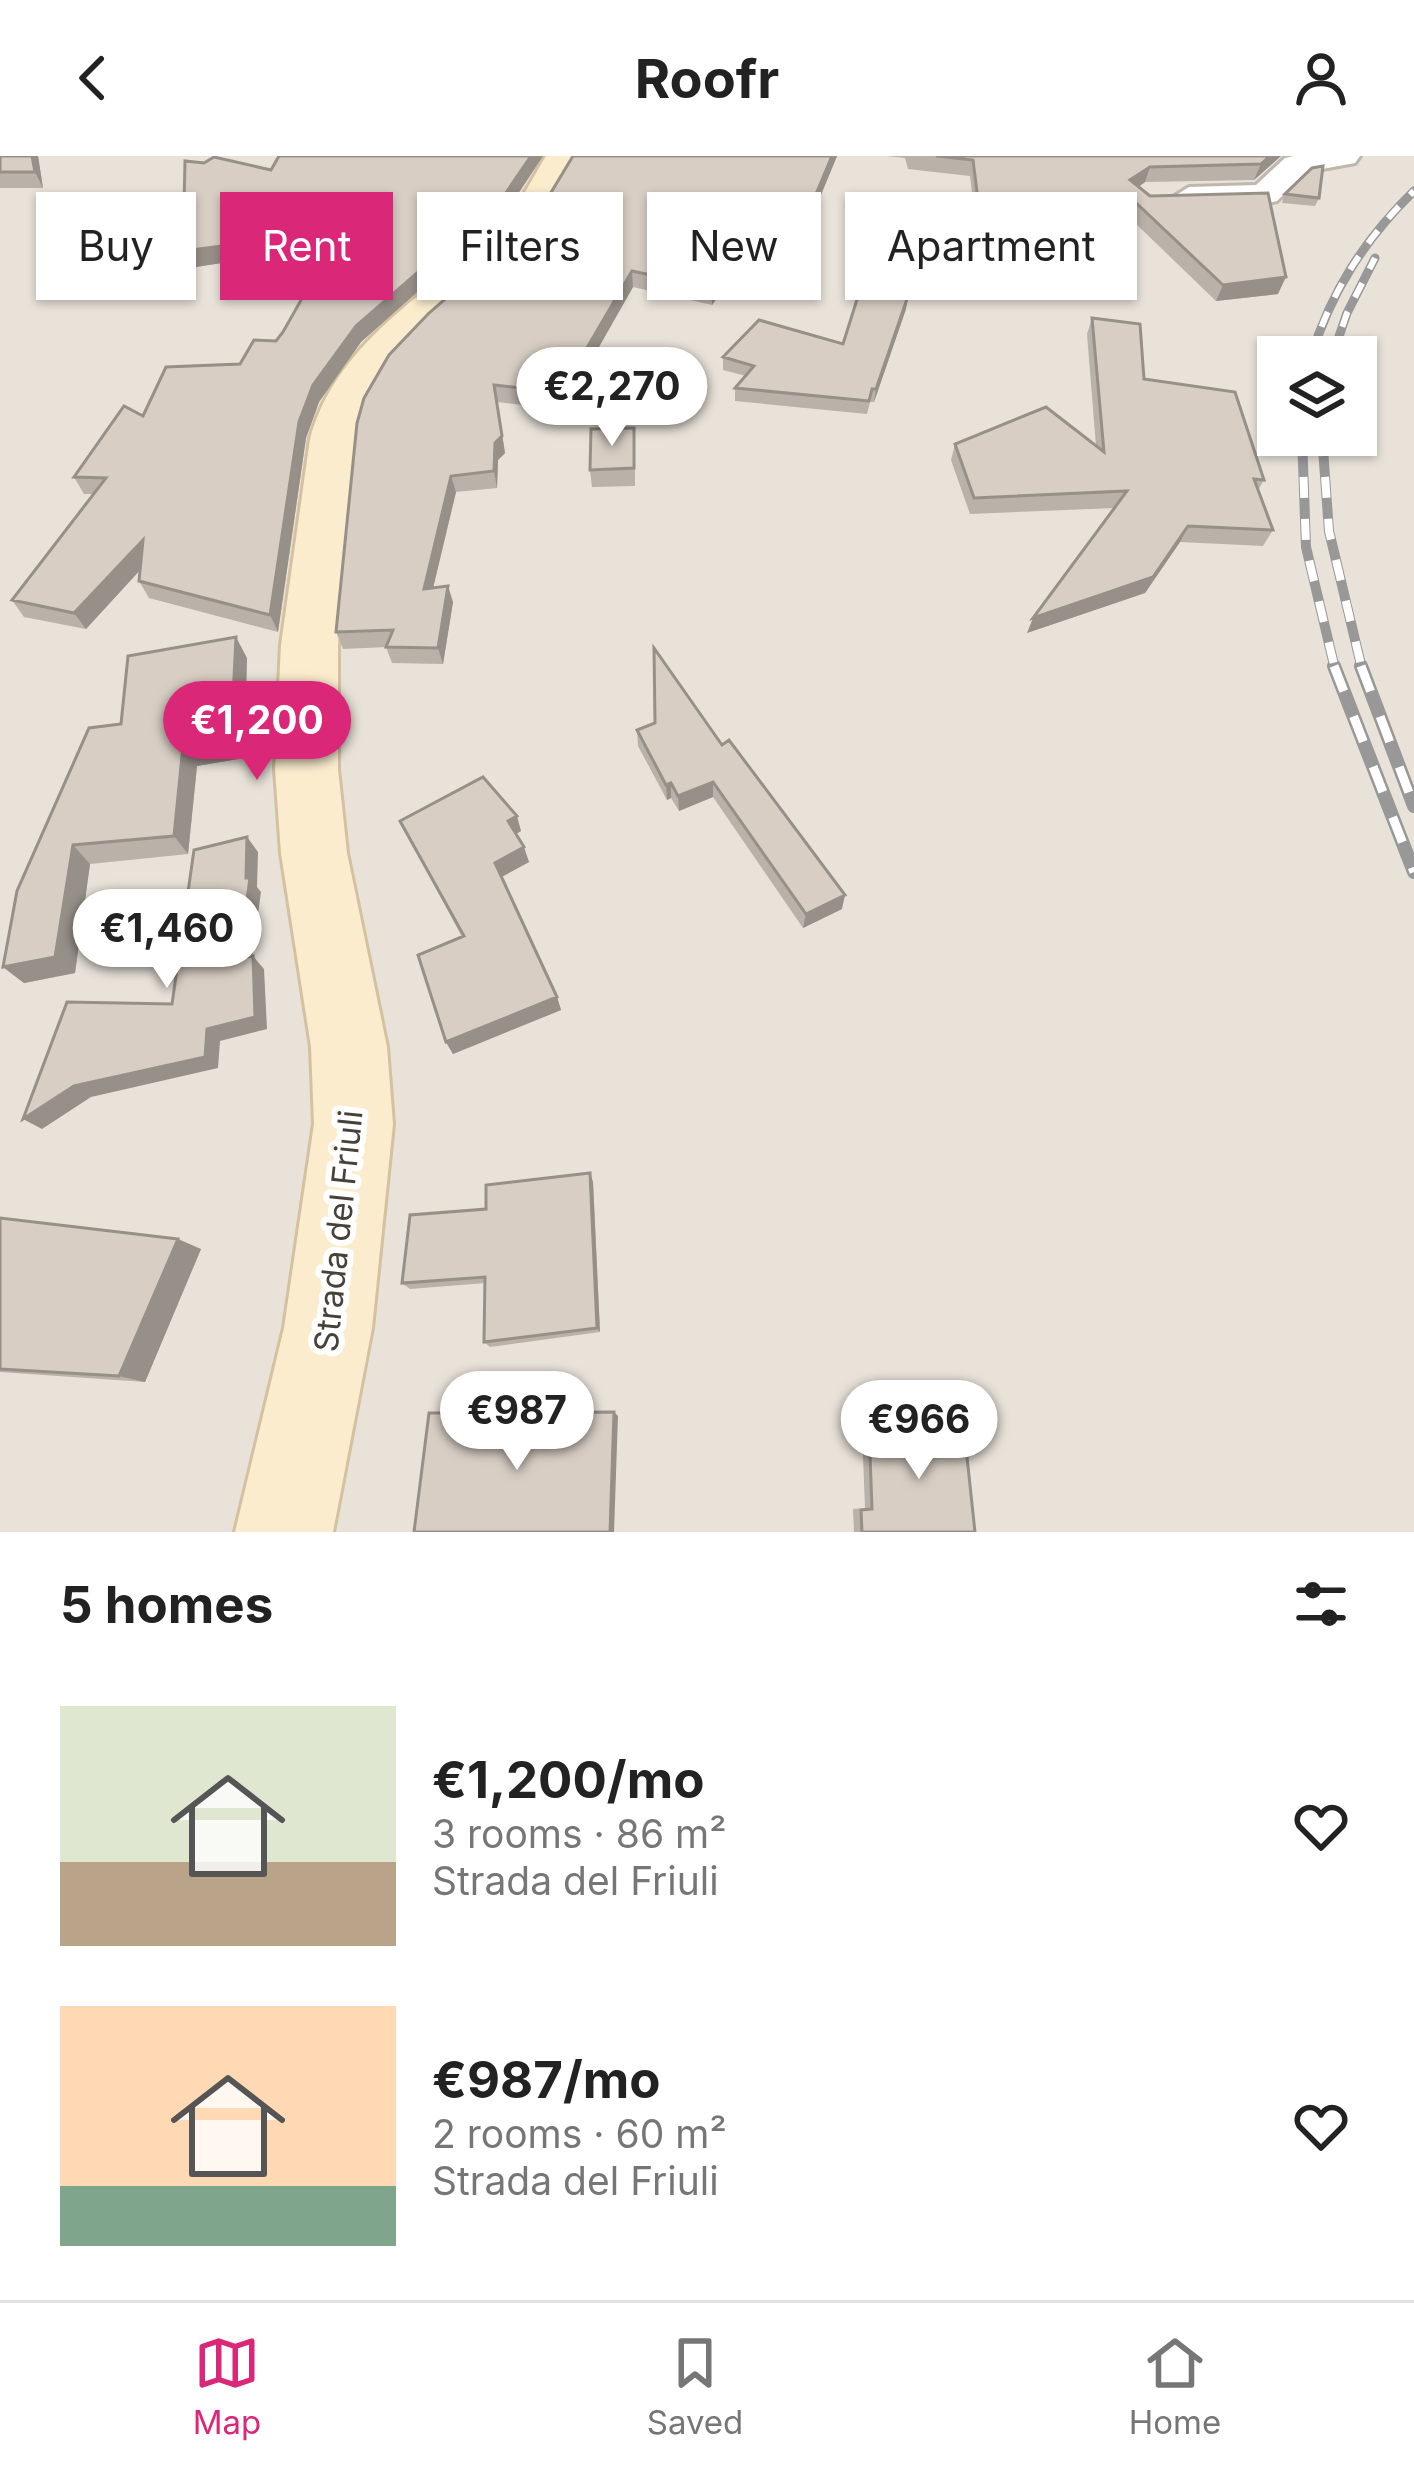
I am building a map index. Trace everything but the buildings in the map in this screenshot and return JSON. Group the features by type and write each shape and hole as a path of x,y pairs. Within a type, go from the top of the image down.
{"main road":[{"name":"Strada del Friuli","path":"284,1532 322,1380 354,1113 338,982 314,853 303,743 307,650 330,496 332,447 340,417 368,366 419,310 526,220 563,156"}],"street":[{"path":"1164,197 1265,194 1280,162 1344,156"}],"shaded area":[{"path":"0,156 1414,156 1414,1532 0,1532"}],"railway":[{"path":"1319,336 1352,267 1414,191"},
{"path":"1339,336 1375,258"},
{"path":"1303,456 1306,547 1335,668"},
{"path":"1324,456 1329,531 1362,668"},
{"path":"1335,668 1414,872"},
{"path":"1362,668 1414,806"}]}
